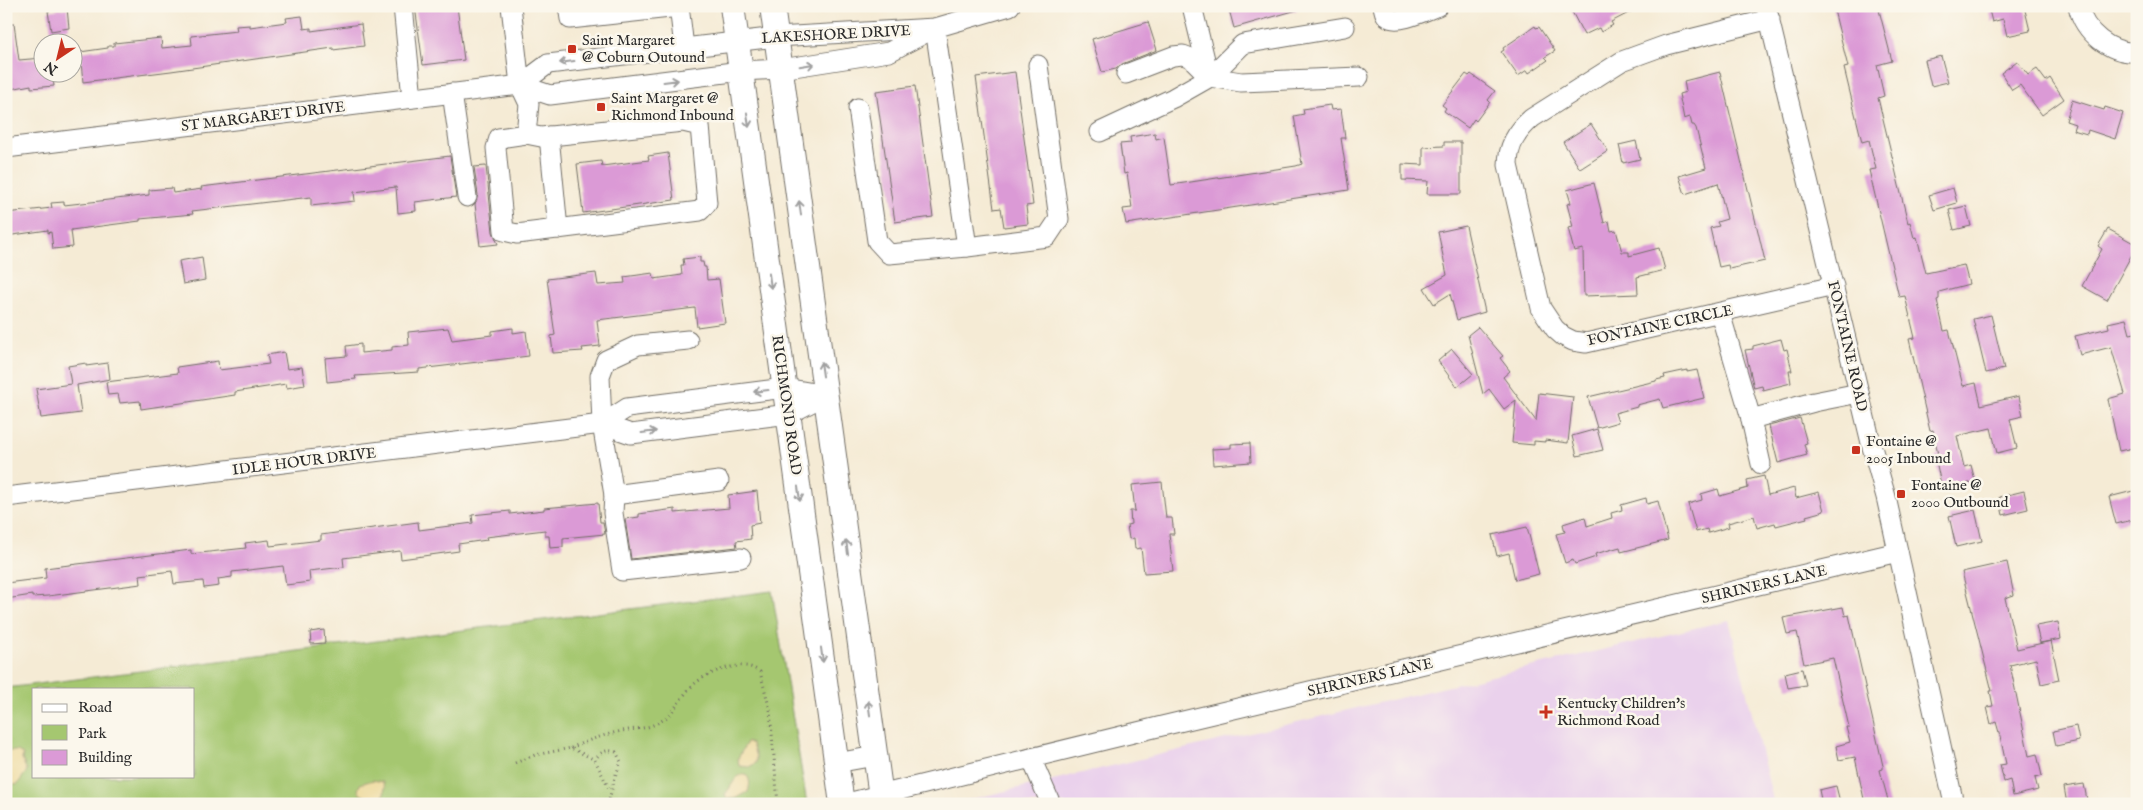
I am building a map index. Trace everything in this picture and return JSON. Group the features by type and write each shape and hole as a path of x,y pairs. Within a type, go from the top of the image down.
{"main road":[{"name":"RICHMOND ROAD","path":"732,6 842,804"},
{"path":"772,6 881,799"}],"street":[{"path":"403,6 412,98"},
{"path":"511,6 520,85 529,104 526,134"},
{"path":"568,6 570,19 679,7 684,47"},
{"path":"1192,6 1210,77"},
{"path":"1383,6 1385,15 1389,19 1398,20 1438,6"},
{"path":"2078,6 2084,22 2099,39 2120,51 2137,52"},
{"name":"LAKESHORE DRIVE","path":"741,71 781,69 889,52 935,28 1006,7"},
{"name":"FONTAINE ROAD","path":"1768,13 1898,552 1954,804"},
{"name":"FONTAINE CIRCLE","path":"1768,13 1622,61 1532,118 1521,127 1514,138 1508,157 1510,180 1541,308 1555,329 1573,341 1586,343 1602,341 1834,286"},
{"path":"1100,132 1173,98 1210,77 1242,44 1345,27"},
{"path":"935,28 967,247"},
{"name":"LAKESHORE DRIVE","path":"737,40 935,28"},
{"path":"520,85 548,64 737,40"},
{"path":"1126,74 1173,56 1183,55 1191,58 1210,77 1241,82 1359,77"},
{"path":"858,108 877,241 889,254 1048,237 1059,219 1038,65"},
{"name":"ST MARGARET DRIVE","path":"6,148 520,85 550,95 741,71"},
{"path":"452,93 467,197"},
{"path":"683,122 700,126 707,203 700,211 517,234 504,231 496,148 499,138 526,134 541,137 549,136 683,122"},
{"path":"549,136 558,229"},
{"path":"1720,312 1751,419 1761,464"},
{"path":"688,340 638,345 606,360 600,376 602,424 614,495 613,513 622,570 741,558"},
{"name":"IDLE HOUR DRIVE","path":"6,497 602,424 627,408 785,388 826,395"},
{"path":"1751,419 1814,402 1859,393"},
{"name":"IDLE HOUR DRIVE","path":"602,424 631,434 789,414 826,395"},
{"path":"614,495 718,482"},
{"name":"SHRINERS LANE","path":"842,804 881,799 1031,758 1898,552"},
{"path":"836,764 875,756"},
{"path":"1031,758 1051,804"}],"path":[{"path":"515,763 535,755 571,748 588,739 651,726 666,719 677,708 686,693 700,680 716,671 740,666 751,666 760,672 770,710 778,804"},
{"path":"571,748 595,760 610,791"},
{"path":"595,760 600,753 608,750 616,752 622,762 610,791 608,804"}],"shaded area":[{"name":"Kentucky Children's Richmond Road","path":"1729,620 1774,804 951,804"}],"green space":[{"path":"772,591 807,804 6,804 6,688"}],"sand":[{"path":"747,742 752,744 756,763 749,767 739,766 738,758"},
{"path":"8,751 18,751 23,755 22,759 27,771 17,785 12,784 6,779 6,754"},
{"path":"742,774 745,774 749,780 748,792 737,798 727,799 725,794"},
{"path":"373,780 383,782 385,787 383,800 372,803 370,799 360,794 358,790 360,784"}],"building":[{"path":"415,6 457,6 464,60 423,65"},
{"path":"1228,6 1296,6 1297,10 1234,28"},
{"path":"1569,6 1642,6 1611,22 1613,25 1601,32 1599,28 1584,35"},
{"path":"1833,6 1878,6 1892,61 1877,65 1884,96 1878,98 1908,223 1910,222 1914,238 1917,237 1926,273 1964,265 1969,284 1939,292 1939,299 1937,300 1944,331 1949,330 1963,386 1976,383 1981,405 2019,396 2023,416 2010,419 2017,448 1997,453 1991,428 1957,436 1964,467 1971,465 1975,481 1966,484 1942,489 1935,456 1938,455 1933,430 1930,431 1909,339 1915,338 1905,296 1899,297 1869,170 1876,169 1869,140 1862,142 1844,68 1848,67"},
{"path":"2004,6 2024,6 2030,31 2007,36 2003,19 1992,22 1989,10"},
{"path":"67,8 69,28 51,31 48,11"},
{"path":"302,16 304,29 311,28 311,31 361,24 364,46 333,50 333,48 83,82 82,52 108,48 108,46 114,46 114,43 161,38 162,48 192,45 191,36 237,31 236,26 250,25 250,27 287,22 286,18"},
{"path":"1148,22 1157,50 1122,64 1116,69 1102,72 1092,39"},
{"path":"6,24 14,24 19,60 32,59 32,82 53,82 54,86 31,88 31,85 6,90"},
{"path":"1535,26 1536,28 1539,27 1555,51 1545,57 1548,60 1529,73 1527,70 1518,76 1501,52 1504,50 1503,48"},
{"path":"1941,56 1948,82 1931,86 1925,60"},
{"path":"2017,61 2028,75 2037,69 2046,81 2050,78 2064,99 2042,115 2020,85 2012,90 2001,73"},
{"path":"1015,72 1033,205 1026,206 1028,224 1004,227 1001,208 994,209 976,77"},
{"path":"1720,72 1765,261 1729,269 1728,265 1719,267 1710,228 1719,226 1717,222 1727,219 1718,183 1685,194 1679,176 1706,168 1696,128 1692,125 1690,117 1684,119 1679,94 1686,92 1684,81"},
{"path":"1466,74 1469,76 1471,74 1495,91 1488,100 1490,102 1476,121 1474,119 1468,128 1444,111 1446,108 1442,105"},
{"path":"915,86 933,217 895,222 876,91"},
{"path":"2072,100 2104,110 2105,107 2123,113 2115,139 2088,130 2087,134 2073,130 2075,124 2066,121"},
{"path":"1330,105 1331,110 1341,109 1345,138 1341,138 1349,190 1126,224 1123,209 1132,208 1127,173 1124,174 1120,144 1131,143 1130,137 1155,133 1156,139 1164,137 1171,185 1296,166 1302,164 1294,116 1304,114 1303,109"},
{"path":"1591,124 1608,151 1580,169 1563,142"},
{"path":"1636,141 1640,159 1623,163 1619,145"},
{"path":"1444,142 1461,142 1461,194 1427,194 1428,181 1402,180 1402,164 1423,165 1423,147 1444,146"},
{"path":"668,153 674,200 583,213 577,164 601,161 602,166 649,160 648,156"},
{"path":"450,156 456,197 415,202 416,211 398,213 396,187 354,192 355,201 311,206 311,197 192,211 193,214 140,219 140,221 71,230 73,247 53,249 51,232 48,233 48,230 6,236 6,213 52,208 51,203 64,202 64,205 149,195 149,190 172,188 173,193 202,189 201,187"},
{"path":"486,166 493,232 498,244 480,246 475,204 478,195 474,167"},
{"path":"1594,183 1604,223 1609,221 1611,231 1616,230 1622,252 1629,252 1629,256 1659,248 1665,270 1637,277 1638,294 1584,296 1583,249 1574,251 1568,228 1573,227 1567,204 1571,203 1567,190"},
{"path":"1953,188 1957,203 1934,210 1929,195"},
{"path":"1966,206 1971,226 1954,230 1949,210"},
{"path":"1466,226 1485,312 1457,320 1450,294 1434,304 1424,288 1447,275 1438,232"},
{"path":"2108,229 2137,245 2107,300 2082,286 2102,249 2098,246"},
{"path":"202,257 205,280 183,284 179,261"},
{"path":"700,257 700,262 703,262 704,267 706,267 707,280 719,279 725,323 697,327 695,308 597,320 600,346 582,348 583,351 553,353 551,336 555,335 547,279 596,273 598,285 625,283 624,277 653,273 654,279 682,275 681,265 684,265 683,259"},
{"path":"1991,315 2004,369 1986,373 1973,319"},
{"path":"2126,319 2130,334 2135,333 2137,340 2137,447 2119,451 2108,399 2125,394 2111,347 2080,355 2075,336 2109,328 2108,323"},
{"path":"1478,327 1503,356 1500,358 1510,371 1503,377 1536,421 1539,393 1573,397 1568,443 1545,440 1545,442 1534,441 1534,445 1512,443 1516,400 1504,409 1489,389 1483,394 1468,335"},
{"path":"448,328 452,340 492,335 492,331 513,328 513,333 526,331 529,356 419,369 419,372 355,376 356,379 327,382 325,358 347,356 346,346 361,344 361,353 392,350 392,347 409,345 408,332"},
{"path":"1781,339 1784,350 1787,349 1792,371 1789,371 1791,383 1763,390 1762,386 1754,388 1745,350"},
{"path":"1452,349 1473,374 1457,387 1438,361"},
{"path":"284,352 287,369 302,367 305,385 287,388 286,384 235,392 235,395 141,409 140,401 120,403 118,394 108,395 106,382 178,373 177,367 218,361 219,370 269,364 267,355"},
{"path":"86,363 86,366 108,363 110,379 77,385 81,413 41,418 36,389 71,384 68,366"},
{"path":"1687,370 1687,372 1697,370 1704,398 1663,408 1660,399 1637,405 1637,407 1615,413 1618,422 1597,428 1588,397 1656,381 1665,378 1664,375"},
{"path":"1800,418 1807,443 1804,444 1807,455 1778,463 1769,426"},
{"path":"1597,429 1603,450 1577,456 1572,436"},
{"path":"1250,443 1251,462 1213,465 1212,449 1231,448 1231,444"},
{"path":"1764,476 1768,495 1794,488 1796,498 1819,492 1824,511 1806,516 1807,518 1776,526 1775,523 1757,528 1754,516 1728,523 1729,527 1708,533 1707,529 1696,532 1688,504 1702,500 1701,494 1718,489 1720,496 1748,488 1747,480"},
{"path":"1162,482 1166,518 1172,518 1174,534 1169,534 1173,571 1144,573 1141,548 1135,549 1134,538 1129,539 1127,525 1131,524 1130,511 1135,511 1132,485"},
{"path":"2137,490 2137,519 2116,524 2109,497"},
{"path":"757,491 760,523 750,525 751,539 736,541 737,547 631,559 625,519 639,517 639,514 675,509 675,513 729,508 728,495"},
{"path":"2024,491 2028,509 2003,515 1999,497"},
{"path":"1646,498 1647,504 1658,501 1668,540 1621,552 1620,547 1595,554 1596,557 1575,564 1573,560 1565,563 1556,534 1565,532 1563,524 1585,517 1587,526 1612,518 1611,513 1622,510 1621,505"},
{"path":"598,503 600,522 603,522 605,534 563,538 563,547 550,548 549,536 545,536 545,530 486,537 487,540 458,544 459,551 401,559 400,551 343,558 344,567 309,571 310,582 286,585 283,566 232,572 232,577 218,579 219,586 204,588 203,581 174,584 172,571 140,575 141,584 48,596 32,597 32,595 6,599 6,583 46,578 45,568 191,550 191,554 246,548 245,543 269,540 270,546 321,540 321,535 418,522 419,530 473,523 472,515 510,511 510,514 544,510 544,508"},
{"path":"1975,510 1982,541 1956,547 1949,516"},
{"path":"1527,527 1539,574 1515,580 1509,553 1497,556 1492,535"},
{"path":"2007,562 2014,595 2005,598 2017,649 2051,641 2059,680 2041,684 2036,659 2010,665 2029,756 2037,754 2042,776 2035,778 2038,790 2013,796 2010,780 2004,782 2000,765 2006,764 2000,736 1996,722 1991,724 1987,707 1993,706 1990,691 1992,691 1962,572"},
{"path":"1843,607 1845,616 1849,615 1883,766 1883,769 1880,770 1889,804 1865,804 1855,757 1839,760 1836,746 1850,742 1846,727 1849,727 1833,658 1804,664 1797,632 1787,634 1783,618"},
{"path":"2058,622 2061,639 2040,643 2036,626"},
{"path":"324,630 325,643 311,644 310,632"},
{"path":"1802,669 1806,685 1788,688 1785,673"},
{"path":"2076,726 2079,741 2056,746 2053,731"},
{"path":"2084,784 2087,800 2067,804 2064,787"},
{"path":"1836,786 1840,802 1822,804 1819,790"}],"place":[{"name":"Saint Margaret @ Coburn Outound","path":"572,49"},
{"name":"Saint Margaret @ Richmond Inbound","path":"601,107"},
{"name":"Fontaine @ 2005 Inbound","path":"1856,450"},
{"name":"Fontaine @ 2000 Outbound","path":"1901,494"},
{"name":"Kentucky Children's Richmond Road","path":"1546,712"}]}
